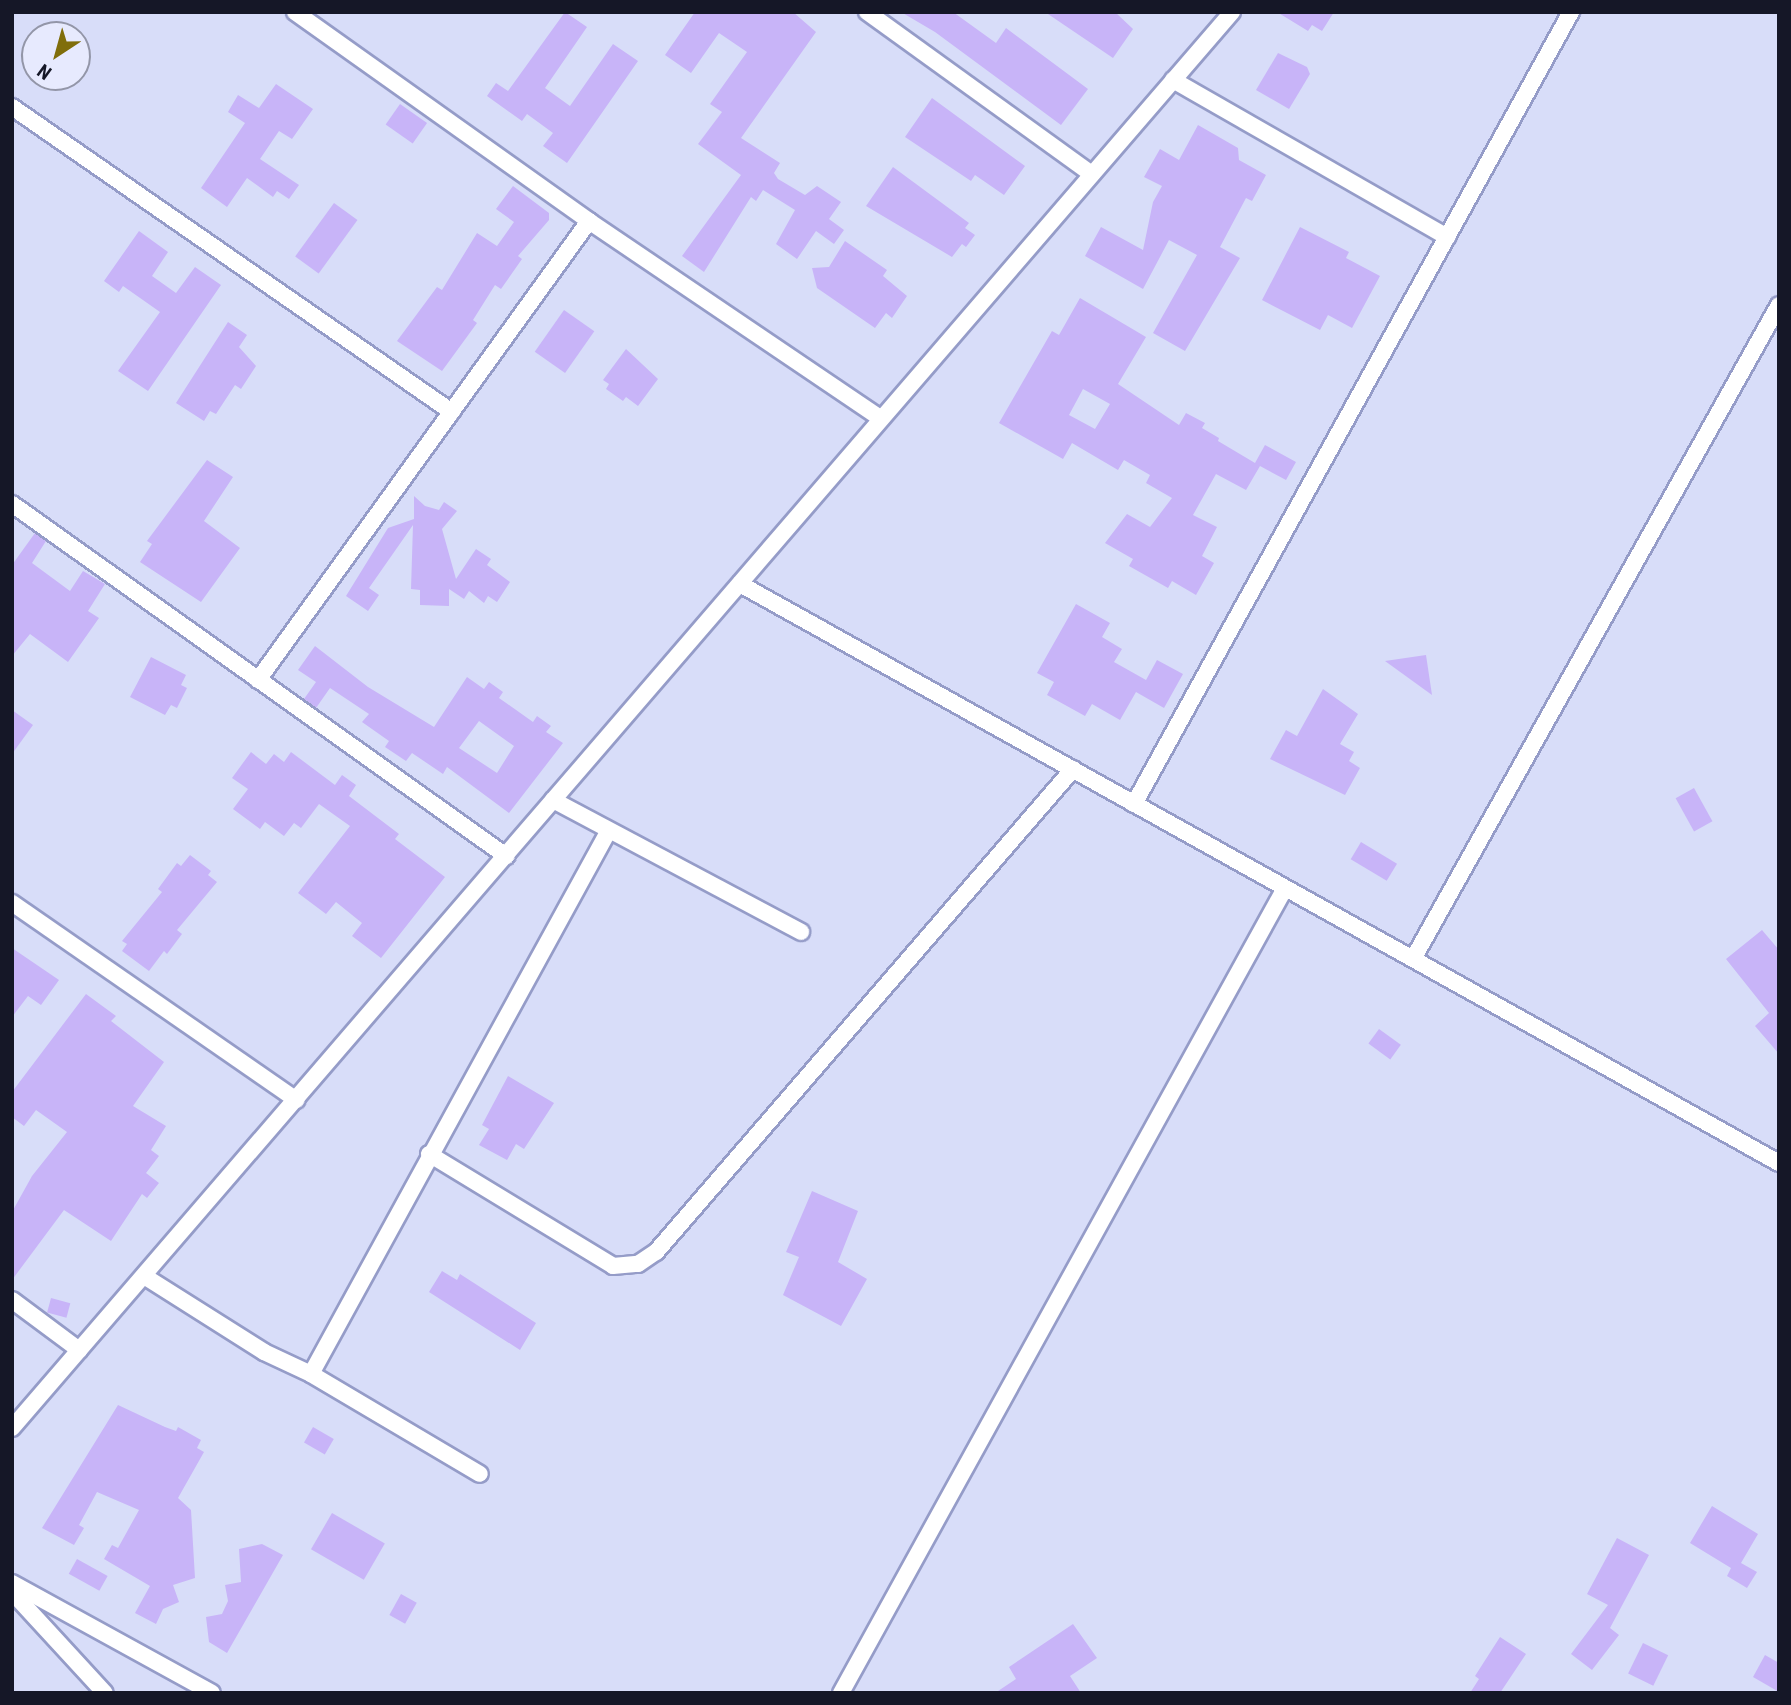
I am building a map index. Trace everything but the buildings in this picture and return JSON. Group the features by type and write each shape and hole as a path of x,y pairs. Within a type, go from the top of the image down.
{"street":[{"path":"295,12 589,221 879,417"},
{"path":"867,12 1092,174"},
{"path":"12,1428 740,584 879,417 1232,12"},
{"path":"1133,804 1571,12"},
{"path":"1173,80 1447,237"},
{"path":"12,107 452,412"},
{"path":"258,680 589,221"},
{"path":"1413,959 1779,305"},
{"path":"12,504 506,856"},
{"path":"740,584 1779,1163"},
{"path":"429,1154 613,1266 638,1264 656,1252 1073,769"},
{"path":"553,800 608,832 801,932"},
{"path":"311,1374 429,1154 608,832"},
{"path":"841,1693 1285,888"},
{"path":"12,903 296,1100"},
{"path":"144,1276 264,1352 311,1374 480,1474"},
{"path":"12,1300 79,1350"},
{"path":"12,1583 212,1693"},
{"path":"12,1592 105,1693"}]}
